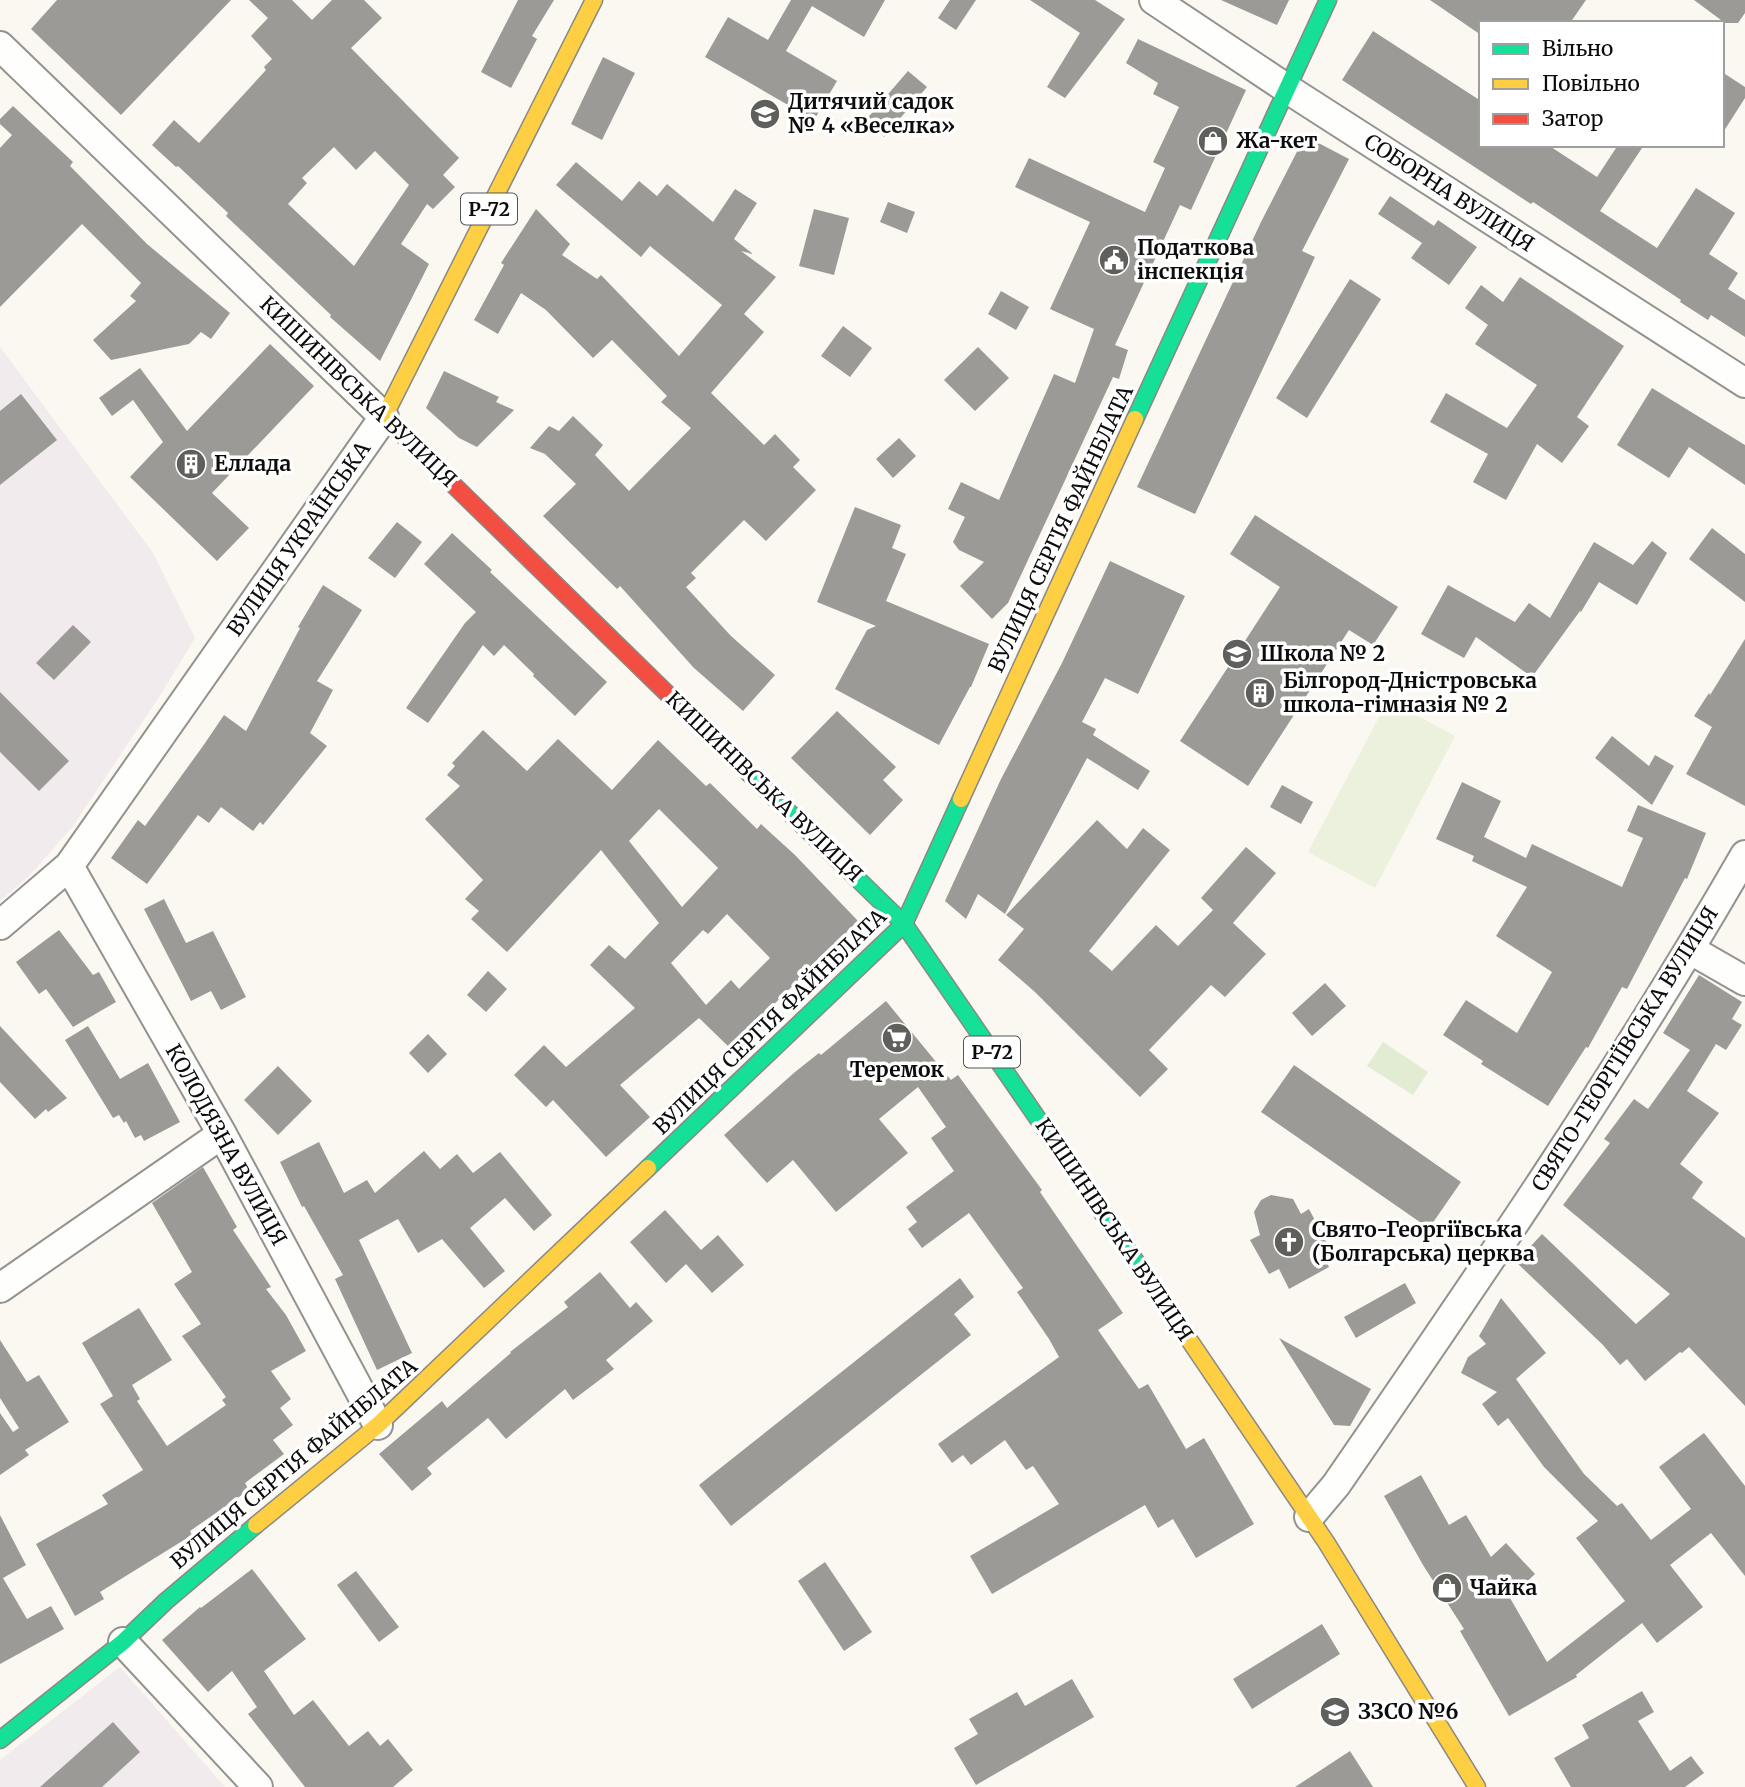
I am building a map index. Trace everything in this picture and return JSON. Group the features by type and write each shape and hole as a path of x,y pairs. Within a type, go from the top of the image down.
{"street":[{"name":"ВУЛИЦЯ УКРАЇНСЬКА","path":"0,925 69,866 384,417 594,0"},
{"name":"СОБОРНА ВУЛИЦЯ","path":"1154,0 1745,383"},
{"name":"ВУЛИЦЯ СЕРГІЯ ФАЙНБЛАТА","path":"0,1741 123,1642 166,1601 261,1520 379,1426 904,923 1328,0"},
{"name":"КИШИНІВСЬКА ВУЛИЦЯ","path":"0,46 904,923 1310,1517 1477,1787"},
{"name":"СВЯТО-ГЕОРГІЇВСЬКА ВУЛИЦЯ","path":"1310,1517 1336,1485 1500,1246 1691,950 1745,855"},
{"name":"КОЛОДЯЗНА ВУЛИЦЯ","path":"69,866 222,1134 379,1426"},
{"path":"1691,950 1745,981"},
{"path":"0,1288 222,1134"},
{"path":"123,1642 258,1787"}],"shaded area":[{"path":"0,347 153,553 195,638 73,826 29,876 0,901"},
{"path":"120,1667 225,1787 0,1787 0,1760"}],"green space":[{"path":"1388,700 1455,736 1375,888 1308,852"},
{"path":"1383,1042 1428,1072 1413,1095 1367,1066"}],"building":[{"path":"57,0 231,0 121,115 31,29"},
{"path":"249,0 292,0 312,20 332,0 364,0 382,18 351,48 459,158 443,175 455,187 433,209 427,204 401,244 429,264 380,361 330,317 331,315 226,216 228,213 152,145 174,120 199,143 266,70 264,67 272,59 251,36 268,18","holes":["334,147 356,170 375,151 409,185 354,266 288,204 307,183 302,178"]},
{"path":"518,0 554,0 532,36 537,39 511,88 481,72"},
{"path":"791,0 885,0 864,37 812,6 786,51 837,81 814,120 705,57 728,17 768,40"},
{"path":"950,0 976,0 956,30 938,18"},
{"path":"1030,0 1095,0 1125,19 1065,98 1047,87 1080,33"},
{"path":"1221,0 1289,0 1277,25"},
{"path":"1430,0 1586,0 1571,21 1479,21 1479,34"},
{"path":"1694,0 1745,0 1745,13 1738,23 1722,21"},
{"path":"1373,31 1479,100 1479,147 1551,147 1597,177 1617,147 1643,147 1600,211 1657,248 1696,188 1735,213 1709,254 1738,273 1728,289 1745,300 1745,337 1711,315 1708,320 1533,202 1531,204 1342,80"},
{"path":"1138,39 1246,90 1191,210 1180,205 1115,345 1128,350 1119,379 1113,377 1008,603 992,619 960,586 984,562 959,550 953,542 965,517 948,509 961,482 999,500 1054,374 1075,383 1094,329 1050,309 1090,222 1015,187 1029,158 1145,212 1165,168 1153,162 1179,107 1153,94 1158,83 1126,63"},
{"path":"603,57 635,73 602,140 571,124"},
{"path":"908,71 927,87 884,137 865,121"},
{"path":"1724,73 1745,87 1745,98 1724,131"},
{"path":"13,106 73,162 70,166 147,244 230,313 211,339 201,332 189,344 111,360 93,340 136,301 130,296 141,283 82,224 0,307 0,148 12,135 0,124 0,119"},
{"path":"1305,136 1349,159 1302,251 1315,257 1195,514 1137,487 1261,222"},
{"path":"576,162 622,201 639,181 657,196 667,184 713,222 735,189 757,203 734,239 753,254 741,251 776,277 744,314 764,332 711,393 764,445 775,434 800,460 793,467 816,490 766,541 744,520 691,573 696,578 686,587 731,636 775,675 743,711 694,668 620,586 617,589 543,516 576,484 545,454 530,448 549,426 559,431 573,416 603,445 595,455 629,491 691,428 661,402 667,396 612,340 593,358 546,310 521,293 498,334 474,320 504,265 501,263 536,209 570,244 562,255 597,279 601,275 679,356 722,305 650,246 641,257 556,185"},
{"path":"1390,196 1434,226 1438,220 1477,247 1449,285 1411,258 1422,243 1378,214"},
{"path":"888,202 915,212 907,233 880,222"},
{"path":"814,209 849,218 834,275 799,266"},
{"path":"1520,277 1624,346 1577,417 1589,426 1562,463 1537,444 1506,500 1473,482 1488,454 1430,422 1446,393 1507,428 1537,385 1475,344 1488,325 1465,308 1481,285 1503,302"},
{"path":"1350,279 1381,299 1307,418 1276,398"},
{"path":"1001,291 1029,307 1016,330 988,314"},
{"path":"843,326 872,348 850,377 821,356"},
{"name":"Еллада","path":"270,344 314,386 212,493 249,528 217,561 130,477 163,442 133,400 112,416 99,398 140,368 187,431"},
{"path":"978,347 1009,378 975,411 944,380"},
{"path":"444,371 499,397 496,402 514,410 477,447 459,438 426,408"},
{"path":"1652,388 1745,445 1745,485 1689,447 1669,478 1617,445"},
{"path":"21,394 57,440 0,485 0,411"},
{"path":"899,438 916,456 893,478 876,459"},
{"path":"855,507 901,525 892,548 906,554 886,601 989,644 971,687 939,745 835,689 867,630 876,626 817,602"},
{"name":"Білгород-Дністровська школа-гімназія № 2","path":"1255,515 1398,607 1373,645 1349,630 1248,786 1180,741 1280,587 1230,554"},
{"path":"397,522 422,542 395,578 368,558"},
{"path":"1712,528 1745,554 1745,602 1689,559"},
{"path":"452,533 607,682 575,716 504,645 494,656 483,645 428,723 406,708 465,623 476,612 424,564"},
{"path":"1652,541 1667,553 1637,605 1599,582 1581,612 1532,677 1476,637 1464,658 1421,634 1448,585 1515,622 1529,603 1550,618 1594,542 1633,565"},
{"path":"1110,561 1185,596 1138,694 1105,678 1082,722 1096,729 1093,735 1150,771 1138,790 1087,758 1005,914 978,894 966,919 945,901 1001,779 1062,663"},
{"path":"323,585 362,610 317,681 333,690 310,733 327,746 263,825 260,822 253,831 221,807 209,823 198,815 147,884 111,858 138,820 145,826 224,715 246,731 300,628 298,627"},
{"path":"73,625 91,642 54,680 36,663"},
{"path":"1745,639 1745,806 1686,774 1712,727 1694,716"},
{"path":"0,692 69,761 39,791 0,752"},
{"path":"837,711 896,767 883,780 903,800 870,835 791,758"},
{"path":"483,730 527,771 558,739 612,790 658,740 706,786 710,783 757,829 761,824 795,855 858,921 730,1048 699,1018 620,1085 650,1117 606,1157 553,1100 546,1107 514,1075 544,1045 566,1067 635,1008 590,965 609,945 625,959 659,923 601,850 507,952 471,919 479,911 465,899 483,880 425,819 460,786 447,775 455,766 452,763","holes":["659,809 718,868 682,907 629,841","727,914 770,958 739,989 731,980 706,1005 671,963 703,930 708,934"]},
{"path":"1612,736 1649,766 1655,755 1674,766 1652,805 1595,758"},
{"path":"1462,782 1501,801 1484,837 1526,858 1532,844 1622,887 1643,838 1627,831 1638,805 1706,833 1687,879 1685,878 1627,989 1622,987 1588,1048 1586,1047 1548,1106 1481,1064 1483,1061 1443,1035 1466,1000 1517,1033 1552,972 1496,936 1527,887 1472,861 1474,856 1436,839"},
{"path":"1282,785 1313,802 1301,824 1270,807"},
{"path":"1097,820 1127,849 1143,828 1170,850 1089,951 1112,971 1156,925 1178,946 1213,910 1201,898 1246,847 1276,873 1233,923 1266,954 1225,997 1211,985 1149,1050 1168,1069 1140,1097 1035,992 998,960 1024,929 1006,915"},
{"path":"164,899 186,943 213,931 246,997 221,1010 211,991 191,1001 144,909"},
{"path":"59,930 93,975 99,972 116,1002 73,1027 46,989 39,994 16,962"},
{"path":"488,971 507,989 486,1012 467,995"},
{"path":"1699,975 1742,1002 1732,1019 1742,1025 1726,1050 1716,1044 1687,1091 1719,1113 1680,1164 1703,1182 1692,1198 1745,1238 1745,1406 1689,1347 1645,1381 1627,1359 1620,1365 1603,1345 1516,1262 1542,1234 1636,1324 1670,1294 1563,1205 1610,1143 1604,1139 1634,1099 1648,1109 1690,1050 1663,1033"},
{"path":"1325,983 1346,1006 1312,1036 1292,1013"},
{"path":"886,1001 951,1080 958,1075 1042,1190 1040,1192 1123,1313 1098,1330 1139,1389 1148,1384 1186,1449 1204,1438 1254,1524 1196,1558 1173,1519 1158,1528 1145,1505 992,1594 970,1556 1059,1504 1033,1466 1026,1470 1005,1440 971,1465 963,1455 952,1463 938,1444 1059,1357 1017,1292 1023,1288 969,1213 922,1248 908,1229 917,1222 906,1207 954,1171 931,1138 946,1127 918,1087 879,1119 908,1153 836,1212 793,1160 767,1183 724,1135 795,1072 819,1053 821,1055"},
{"path":"0,1026 67,1098 48,1112 46,1109 35,1119 0,1082"},
{"path":"88,1026 120,1079 148,1063 180,1122 144,1141 141,1135 135,1138 126,1121 124,1123 119,1115 113,1118 65,1040"},
{"path":"428,1034 447,1054 428,1073 409,1053"},
{"path":"1294,1065 1461,1182 1434,1221 1427,1227 1261,1112"},
{"path":"278,1066 312,1101 278,1135 244,1100"},
{"path":"319,1142 344,1193 367,1180 375,1193 424,1151 440,1169 457,1154 473,1173 500,1152 552,1215 534,1231 505,1198 470,1228 505,1271 484,1288 442,1239 418,1253 398,1219 359,1240 412,1353 377,1370 335,1279 343,1275 304,1206 302,1207 280,1162"},
{"path":"203,1167 237,1227 233,1230 271,1287 266,1289 286,1315 306,1351 271,1371 291,1399 280,1408 293,1425 273,1440 284,1454 245,1483 249,1490 190,1531 192,1535 100,1592 104,1599 75,1616 36,1544 108,1504 102,1495 143,1470 100,1404 113,1396 82,1343 139,1308 172,1360 132,1385 140,1399 137,1401 167,1446 226,1405 222,1400 226,1397 182,1336 201,1324 174,1284 192,1272 152,1203"},
{"name":"Свято-Георгіївська (Болгарська) церква","path":"1271,1195 1293,1199 1301,1214 1309,1209 1328,1245 1320,1249 1329,1267 1289,1289 1279,1269 1269,1274 1250,1240 1260,1235 1254,1212 1261,1200"},
{"path":"665,1210 701,1250 718,1235 744,1265 712,1293 686,1264 666,1283 630,1242"},
{"path":"600,1272 630,1308 636,1302 653,1321 606,1360 614,1369 573,1400 565,1389 506,1439 488,1418 427,1468 432,1474 412,1491 379,1454 442,1401 447,1408 510,1352 568,1307 564,1302"},
{"path":"960,1278 974,1297 954,1314 971,1335 731,1526 699,1485"},
{"path":"1405,1283 1416,1303 1356,1338 1344,1317"},
{"path":"1501,1298 1546,1353 1516,1379 1584,1474 1617,1506 1622,1503 1651,1540 1691,1509 1659,1467 1704,1433 1745,1486 1745,1576 1711,1533 1670,1565 1703,1607 1657,1643 1642,1623 1576,1675 1577,1677 1509,1716 1460,1631 1464,1629 1423,1565 1384,1496 1421,1475 1449,1525 1466,1515 1491,1557 1506,1543 1535,1574 1510,1598 1547,1662 1625,1601 1576,1538 1598,1521 1544,1467 1508,1418 1498,1426 1482,1404 1497,1392 1461,1373 1468,1357 1486,1344 1479,1336"},
{"path":"1279,1338 1371,1389 1350,1426 1334,1425"},
{"path":"0,1340 27,1382 39,1375 69,1422 25,1450 29,1455 0,1475 0,1413 13,1432 19,1428 0,1398"},
{"path":"0,1515 26,1565 3,1578 27,1619 51,1606 64,1629 0,1664"},
{"path":"825,1562 872,1632 844,1651 798,1581"},
{"path":"252,1569 306,1639 264,1671 294,1715 313,1700 349,1746 368,1731 380,1746 388,1739 413,1770 393,1787 305,1787 248,1714 257,1707 232,1671 208,1692 162,1640 200,1607"},
{"path":"356,1571 399,1627 379,1642 337,1585"},
{"path":"1322,1624 1340,1654 1252,1709 1233,1679"},
{"path":"1072,1679 1094,1717 976,1785 954,1748 978,1734 969,1719 1017,1692 1025,1706"},
{"path":"1642,1691 1654,1712 1638,1721 1670,1771 1691,1756 1704,1773 1685,1787 1571,1787 1554,1758 1589,1738 1582,1725"},
{"path":"113,1722 140,1752 102,1787 40,1787"},
{"path":"1350,1751 1373,1787 1295,1787"}],"traffic: fast":[{"path":"1135,419 1328,0"},
{"path":"726,751 904,924 1152,1285"},
{"path":"648,1168 904,924 961,799"},
{"path":"0,1740 123,1642 166,1601 256,1525"}],"traffic: slow":[{"path":"429,461 384,417 594,0"},
{"path":"961,799 1135,419"},
{"path":"256,1525 378,1425 648,1168"},
{"path":"1152,1285 1326,1542 1477,1787"}],"traffic: jam":[{"path":"429,461 726,751"}],"place":[{"name":"Дитячий садок № 4 «Веселка»","path":"765,114"},
{"name":"Жа-кет","path":"1213,141"},
{"name":"Податкова інспекція","path":"1114,260"},
{"name":"Еллада","path":"191,464"},
{"name":"Школа № 2","path":"1237,654"},
{"name":"Білгород-Дністровська школа-гімназія № 2","path":"1260,693"},
{"name":"Теремок","path":"897,1038"},
{"name":"Свято-Георгіївська (Болгарська) церква","path":"1289,1242"},
{"name":"Чайка","path":"1447,1588"},
{"name":"ЗЗСО №6","path":"1335,1712"}]}
